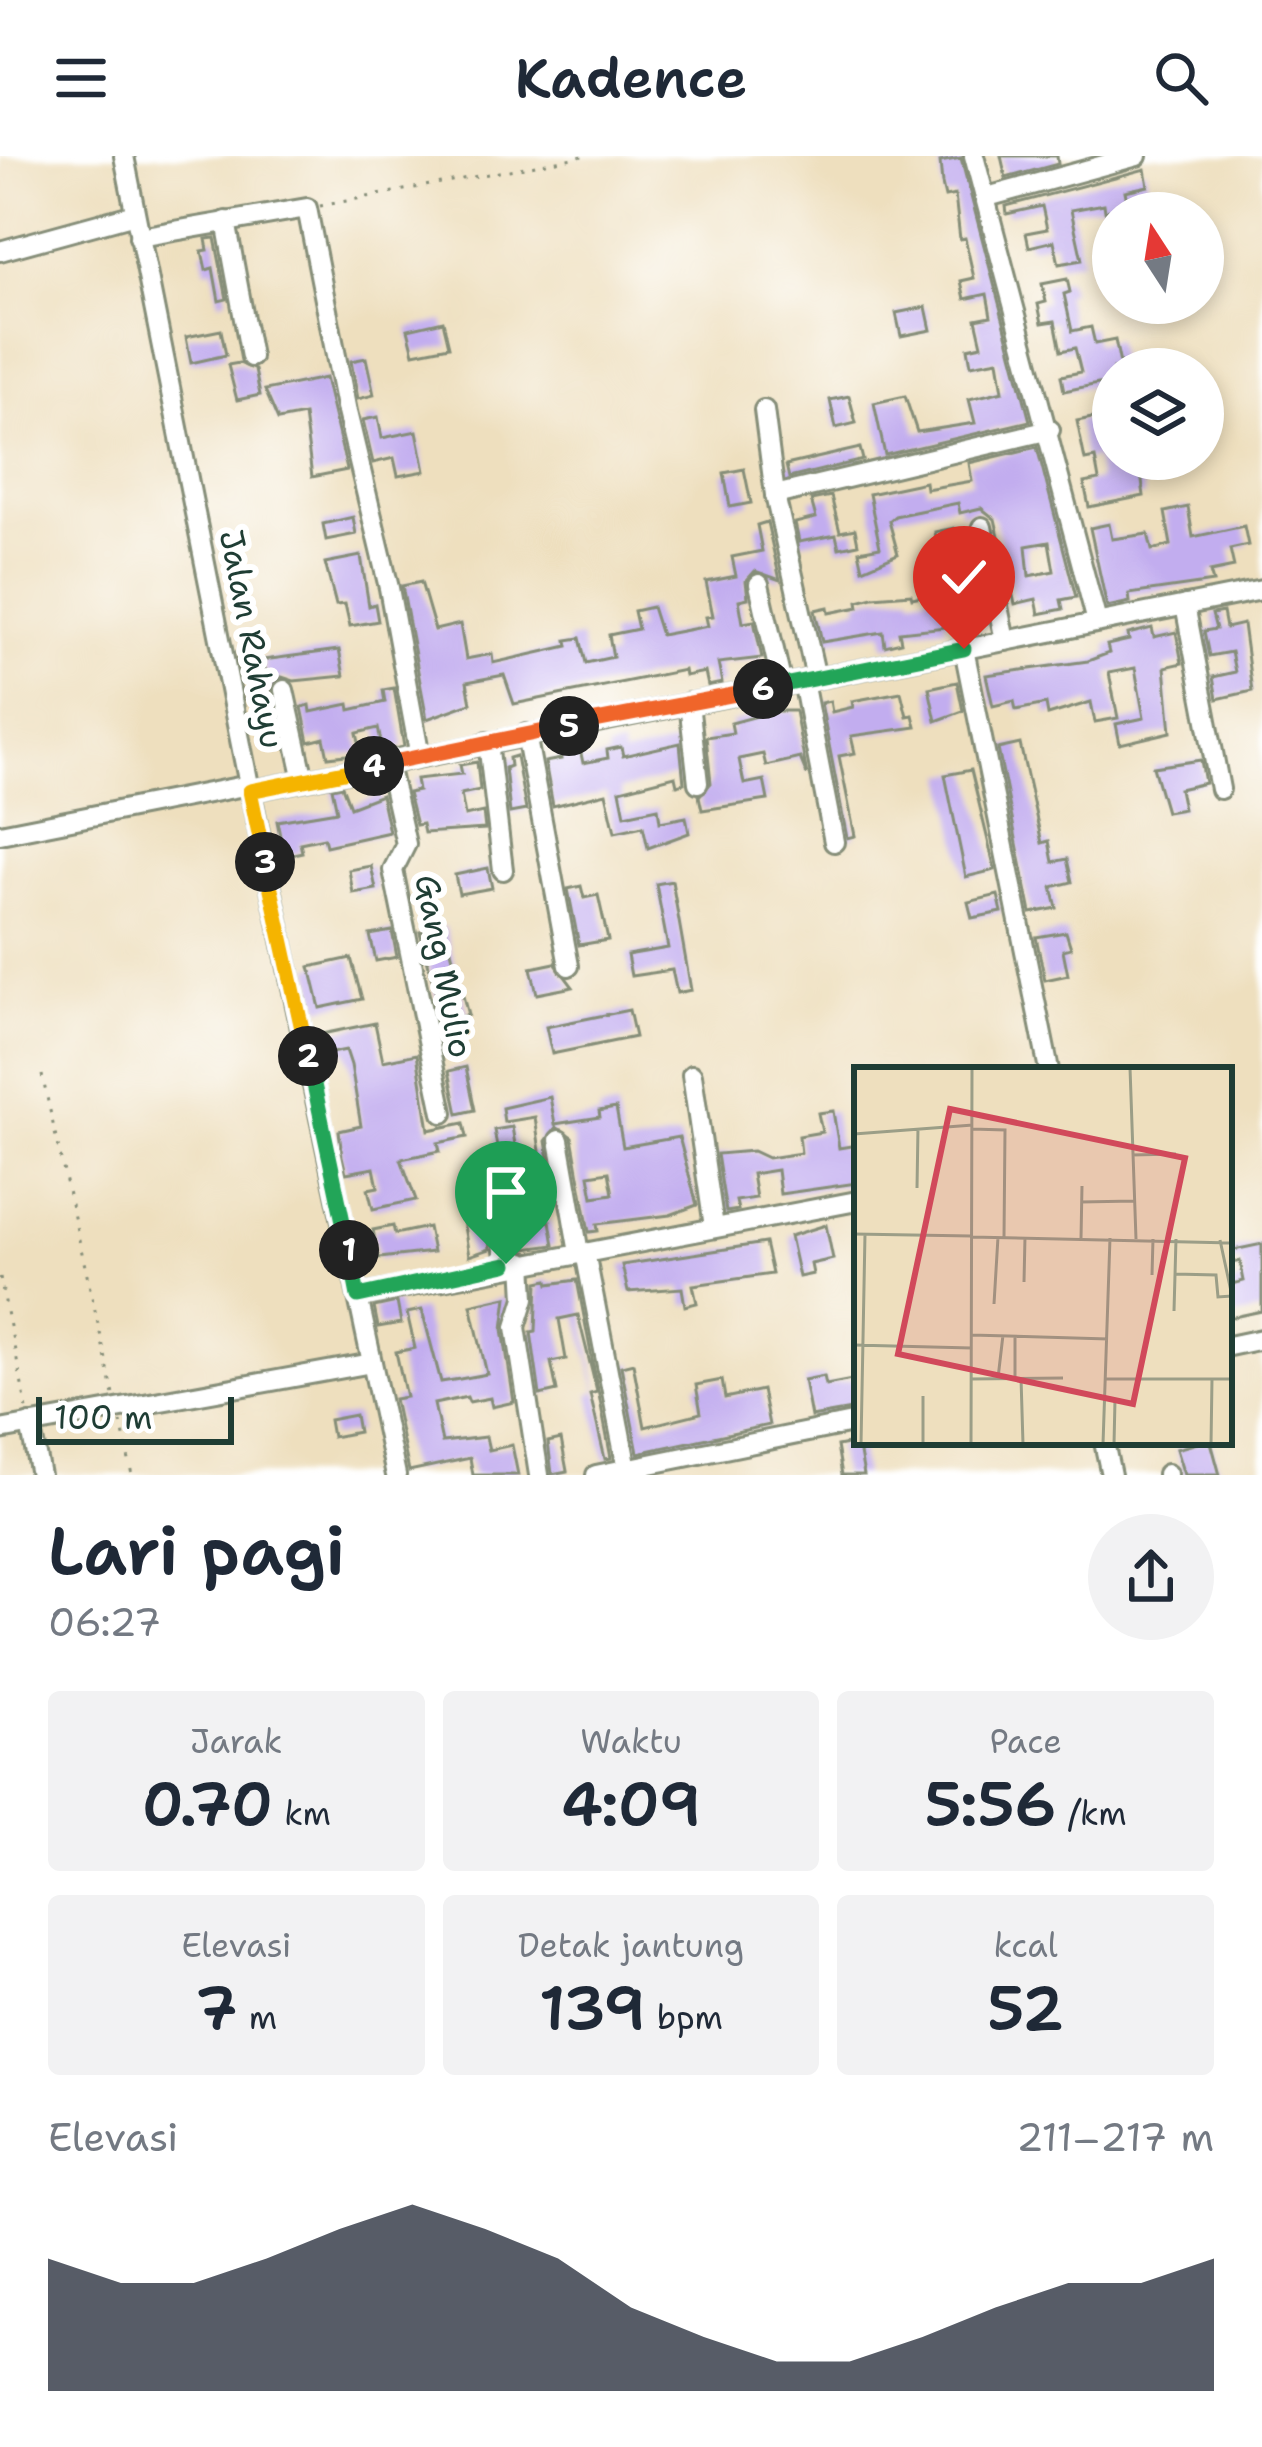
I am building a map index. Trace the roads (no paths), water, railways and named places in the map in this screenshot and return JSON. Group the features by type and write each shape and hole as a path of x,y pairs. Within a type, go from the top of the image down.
{"street":[{"name":"Jalan Rahayu","path":"124,156 198,508 250,788 396,1475"},
{"path":"974,156 1097,622"},
{"path":"987,197 1137,156"},
{"path":"139,237 307,208 346,412 389,588 420,757"},
{"path":"0,251 135,214"},
{"path":"226,221 251,357"},
{"path":"764,410 834,842"},
{"path":"775,495 1050,430"},
{"path":"982,527 1005,641"},
{"path":"759,584 782,685"},
{"path":"0,834 388,764 1262,590"},
{"path":"1185,605 1220,789"},
{"path":"964,649 1047,1067"},
{"path":"284,690 304,780"},
{"path":"689,703 698,783"},
{"path":"526,734 568,966"},
{"path":"488,742 503,871"},
{"name":"Gang Mulio","path":"388,764 406,844 393,870 443,1113"},
{"path":"692,1075 713,1228"},
{"path":"559,1140 627,1469"},
{"path":"495,1179 515,1263 526,1288 517,1342 539,1475"},
{"path":"358,1296 854,1202"},
{"path":"1232,1345 1262,1339"},
{"path":"0,1430 372,1363"},
{"path":"596,1475 659,1469 854,1423"},
{"path":"30,1424 40,1475"},
{"path":"1105,1445 1111,1475"}]}
